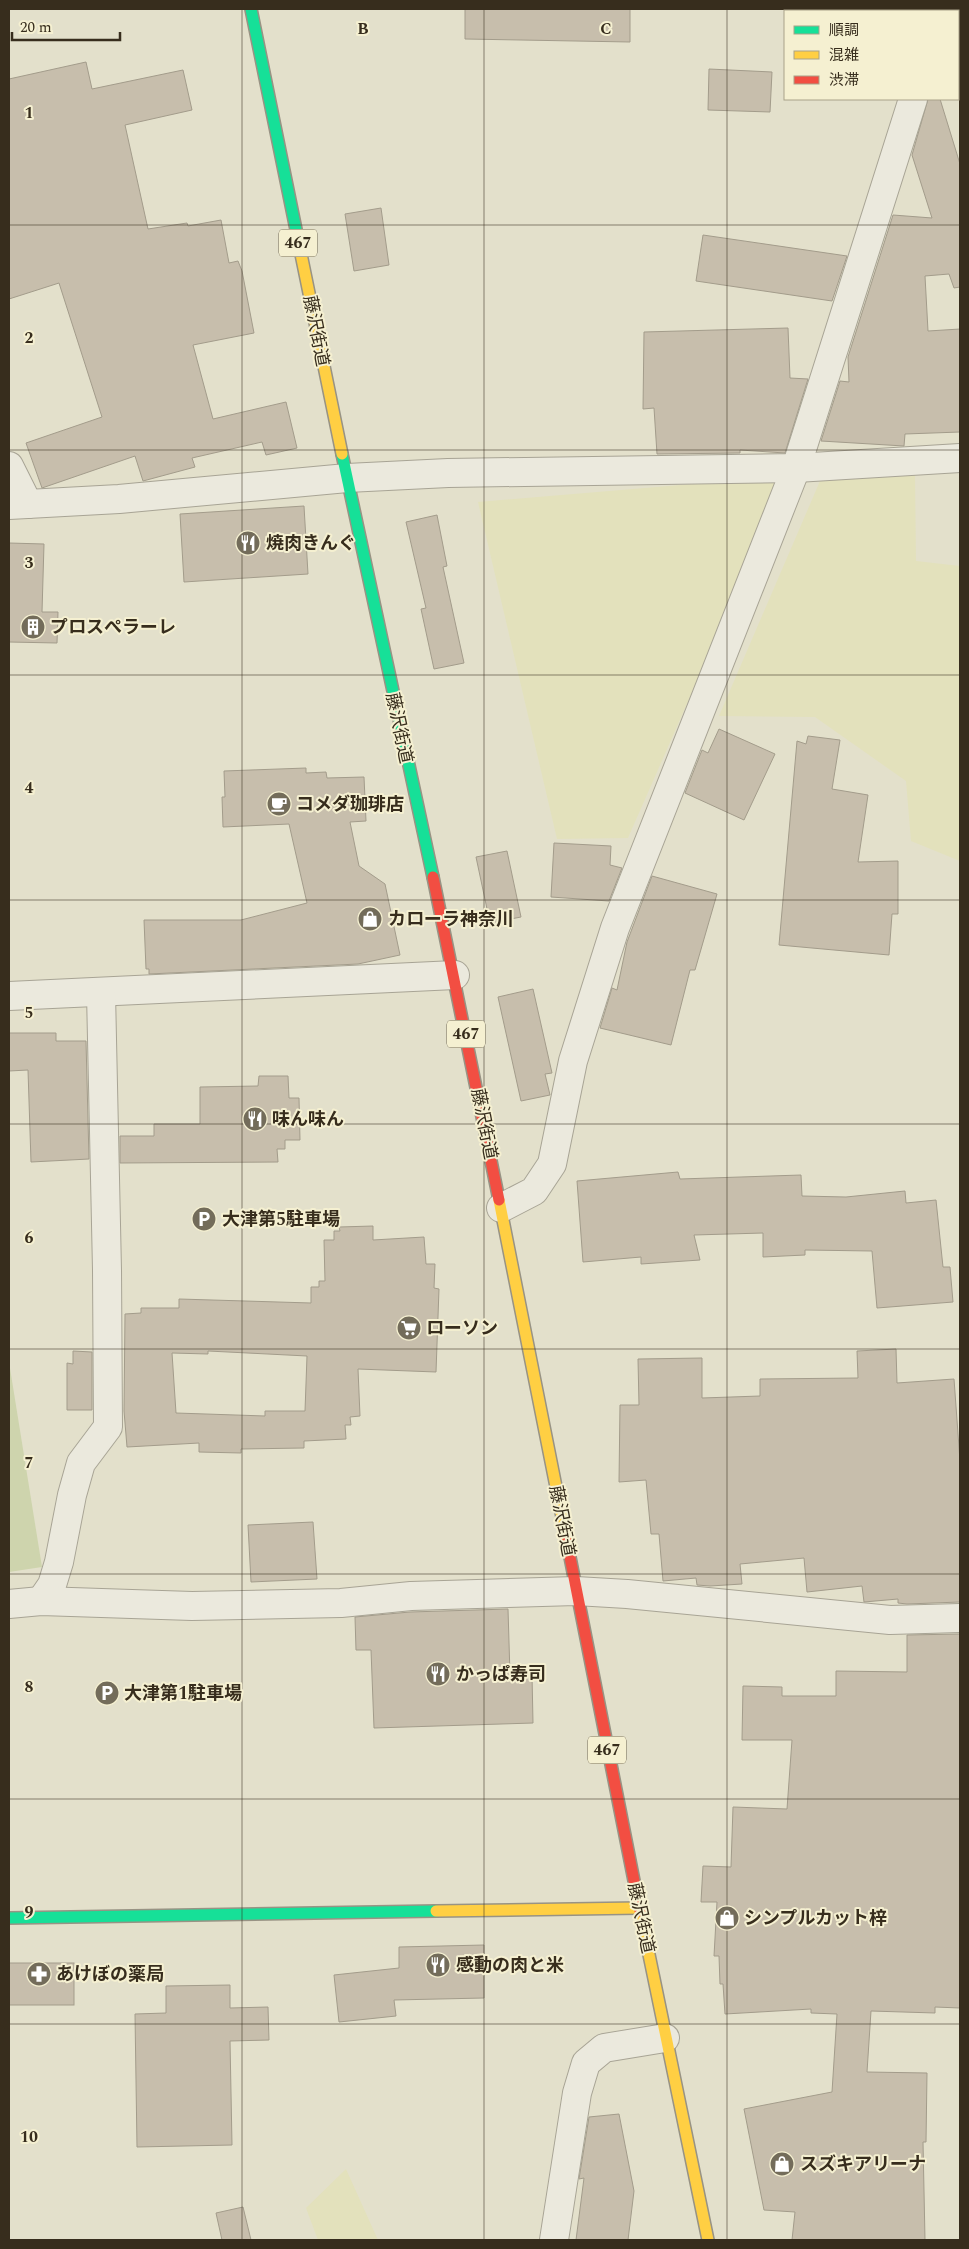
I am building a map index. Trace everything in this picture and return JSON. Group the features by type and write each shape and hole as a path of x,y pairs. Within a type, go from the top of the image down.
{"main road":[{"name":"藤沢街道","path":"251,9 396,716 455,975 638,1908 708,2240"},
{"path":"9,1918 638,1908"}],"street":[{"path":"501,1208 534,1191 552,1164 573,1061 615,928 796,468 912,100"},
{"path":"9,466 18,505 119,499 347,478 457,473 796,468 960,458"},
{"path":"9,996 455,975"},
{"path":"41,1602 52,1585 59,1562 72,1495 81,1463 108,1427 107,1270 100,993"},
{"path":"9,1604 41,1602 202,1605 341,1602 411,1596 576,1591 628,1594 890,1620 960,1618"},
{"path":"554,2240 577,2093 586,2063 604,2048 666,2038"}],"shaded area":[{"path":"915,475 916,561 960,566 960,861 911,841 906,781 815,717 719,716 820,481"},
{"path":"787,476 628,838 557,839 478,502"},
{"path":"346,2169 378,2240 318,2240 306,2208"}],"green space":[{"path":"9,1362 42,1567 9,1572"}],"building":[{"path":"465,9 630,9 630,42 465,39"},
{"path":"86,62 92,89 183,70 192,110 125,125 148,229 187,223 188,226 221,220 229,263 238,261 242,271 254,333 193,345 213,419 286,402 297,448 266,455 262,442 192,458 195,467 143,481 135,456 42,488 26,443 102,417 59,283 9,299 9,79"},
{"path":"709,69 772,72 770,112 708,110"},
{"path":"928,100 940,100 960,164 960,287 954,288 949,274 925,276 928,331 960,329 960,432 905,434 904,446 821,441 840,381 849,382 848,357 893,215 932,218 912,155"},
{"path":"381,208 389,265 354,271 345,214"},
{"path":"703,235 847,256 832,301 696,281"},
{"path":"788,328 790,378 808,379 785,453 740,450 740,453 657,454 654,408 643,409 644,332"},
{"path":"304,506 308,574 184,582 180,514"},
{"path":"437,515 447,566 443,567 464,663 434,669 421,609 426,608 406,522"},
{"path":"9,543 44,544 42,612 58,612 57,643 9,642"},
{"path":"719,729 775,754 744,820 685,793 702,750 708,753"},
{"path":"808,736 840,740 832,789 868,795 858,862 898,861 898,914 892,914 889,955 779,945 797,741 806,744"},
{"path":"306,768 306,773 326,772 327,778 364,777 366,821 350,822 359,866 385,884 400,955 358,964 149,974 149,969 146,969 144,920 241,920 307,903 289,824 223,827 222,797 225,797 224,771"},
{"path":"554,843 611,846 610,865 622,868 609,901 551,897"},
{"path":"507,851 521,917 490,923 476,857"},
{"path":"652,876 717,894 695,970 690,970 671,1045 600,1028 612,988 617,990 627,942"},
{"path":"533,989 552,1073 545,1074 550,1095 521,1101 498,997"},
{"path":"9,1033 56,1033 56,1041 86,1041 89,1159 31,1162 28,1070 9,1071"},
{"path":"259,1076 288,1076 289,1098 299,1098 300,1140 285,1140 285,1149 277,1149 278,1162 120,1163 120,1136 154,1136 154,1124 200,1124 200,1087 258,1086"},
{"path":"678,1172 680,1179 801,1175 802,1196 846,1197 905,1191 906,1203 936,1200 943,1267 950,1267 953,1302 877,1308 872,1251 805,1250 805,1255 763,1257 763,1233 694,1235 700,1260 641,1264 641,1257 583,1262 577,1181"},
{"path":"373,1226 373,1240 424,1237 426,1264 435,1264 434,1288 439,1289 436,1372 358,1369 360,1416 350,1417 351,1425 345,1425 346,1439 304,1441 304,1448 241,1449 241,1453 199,1452 199,1443 127,1447 124,1411 125,1314 141,1313 141,1308 179,1308 179,1299 311,1303 311,1287 319,1287 319,1281 325,1281 324,1240 334,1240 334,1231 340,1231 339,1227","holes":["208,1351 307,1356 305,1411 265,1411 265,1416 176,1413 172,1353 208,1354"]},
{"path":"896,1349 897,1383 954,1379 960,1461 960,1602 907,1604 898,1603 898,1599 864,1602 862,1586 807,1592 804,1558 740,1564 742,1584 697,1585 696,1578 663,1581 659,1534 651,1534 646,1480 619,1482 620,1405 639,1405 638,1359 702,1358 702,1398 760,1396 760,1379 858,1378 857,1351"},
{"path":"73,1351 92,1352 92,1410 67,1410 67,1363 73,1364"},
{"path":"313,1522 317,1579 251,1582 248,1525"},
{"path":"508,1609 510,1675 532,1675 533,1723 374,1728 371,1650 356,1650 355,1617 410,1612"},
{"path":"960,1634 960,2008 935,2007 935,2013 871,2011 867,2072 927,2073 926,2142 923,2142 925,2240 792,2240 795,2212 764,2210 744,2109 832,2092 837,2014 811,2013 811,2009 725,2014 723,1984 720,1984 719,1956 714,1956 717,1902 701,1902 703,1866 731,1867 733,1807 787,1809 792,1740 742,1740 743,1686 782,1687 782,1696 836,1696 836,1671 907,1672 907,1635"},
{"path":"484,1945 484,1998 394,2000 396,2016 339,2022 334,1975 399,1968 399,1947"},
{"path":"9,1963 74,1963 74,2005 9,2005"},
{"path":"230,1985 230,2008 268,2007 269,2040 230,2041 232,2145 137,2147 135,2014 166,2013 166,1986"},
{"path":"619,2114 634,2191 628,2240 576,2240 584,2178 579,2179 589,2117"},
{"path":"243,2207 251,2240 222,2240 216,2213"}],"traffic: fast":[{"path":"251,9 301,254"},
{"path":"342,454 433,877"},
{"path":"9,1918 436,1911"}],"traffic: slow":[{"path":"301,254 342,454"},
{"path":"499,1200 567,1542"},
{"path":"436,1911 639,1908"},
{"path":"640,1911 708,2240"}],"traffic: jam":[{"path":"433,877 499,1200"},
{"path":"567,1542 640,1911"}],"place":[{"name":"焼肉きんぐ","path":"248,543"},
{"name":"プロスぺラーレ","path":"33,627"},
{"name":"コメダ珈琲店","path":"279,804"},
{"name":"カローラ神奈川","path":"370,919"},
{"name":"味ん味ん","path":"255,1119"},
{"name":"大津第5駐車場","path":"204,1219"},
{"name":"ローソン","path":"409,1328"},
{"name":"かっぱ寿司","path":"438,1674"},
{"name":"大津第1駐車場","path":"107,1693"},
{"name":"シンプルカット梓","path":"727,1918"},
{"name":"感動の肉と米","path":"438,1965"},
{"name":"あけぼの薬局","path":"39,1974"},
{"name":"スズキアリーナ","path":"782,2164"}]}
